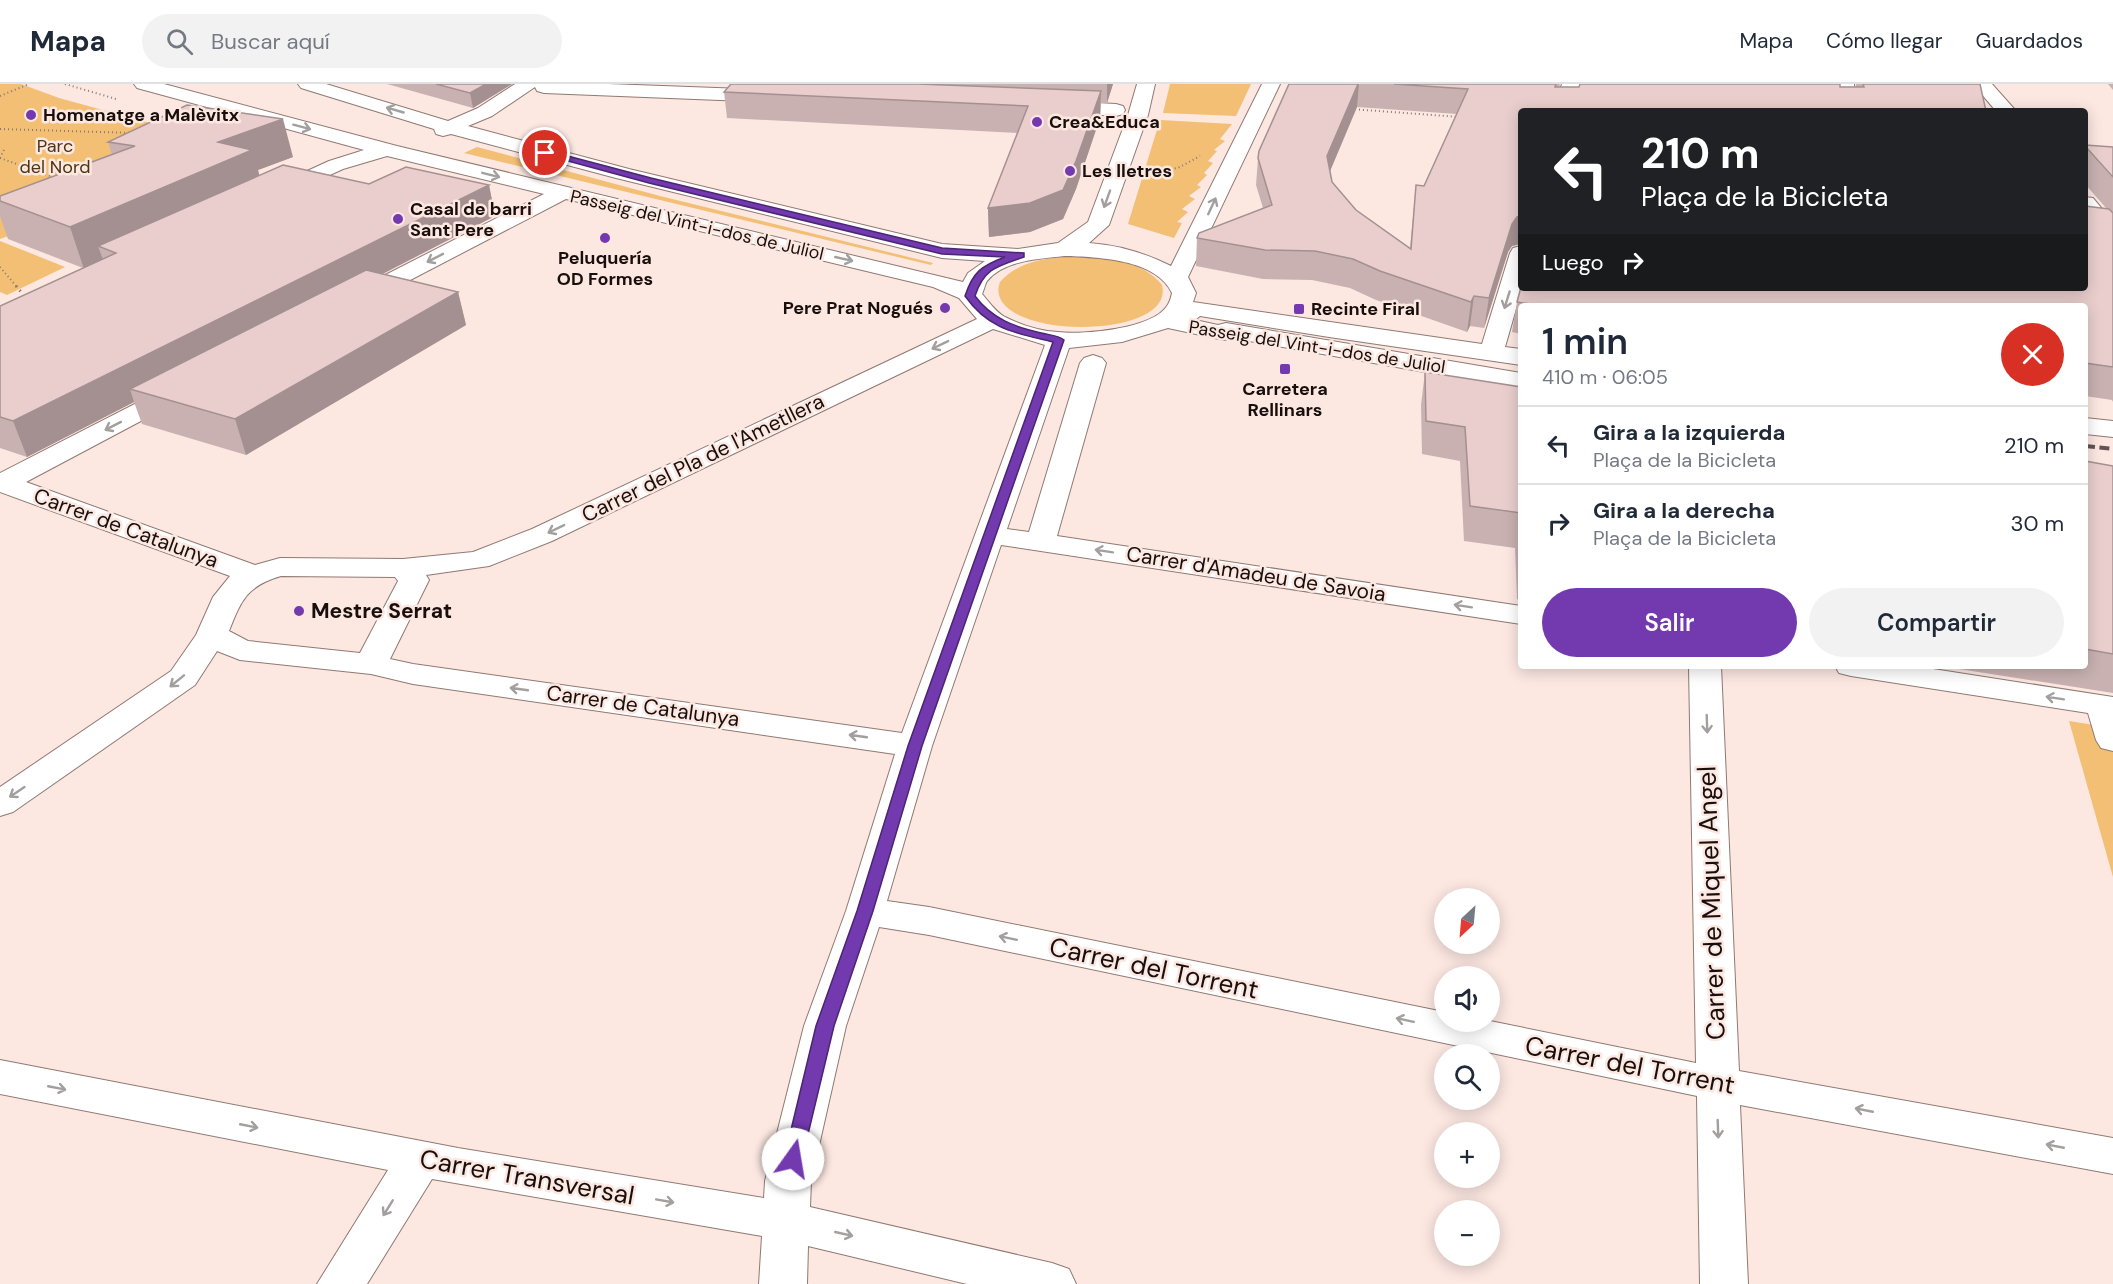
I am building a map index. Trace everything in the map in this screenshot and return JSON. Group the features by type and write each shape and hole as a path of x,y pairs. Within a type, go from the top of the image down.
{"street":[{"name":"Passeig del Vint-i-dos de Juliol","path":"143,84 387,150 937,281 970,296 979,308 994,320"},
{"name":"Passeig del Vint-i-dos de Juliol","path":"307,84 451,127 649,180 942,251 964,254 1021,255"},
{"path":"970,296 976,278 994,265 1021,255 1064,249 1083,238 1098,225 1138,115 1146,84"},
{"path":"994,320 1016,330 1059,340 1121,336 1156,325 1176,311 1180,285 1192,248 1271,84"},
{"path":"1564,108 1571,84"},
{"path":"1845,84 1845,108"},
{"path":"1982,84 2003,108"},
{"path":"255,202 336,165 451,127 536,86 783,96"},
{"path":"1033,106 1116,110"},
{"path":"340,308 562,193"},
{"path":"2088,207 2111,234"},
{"path":"2088,230 2111,234"},
{"name":"Passeig del Vint-i-dos de Juliol","path":"1064,249 1106,251 1142,260 1180,285 1223,307 1332,325 1518,351"},
{"path":"1493,347 1518,263"},
{"name":"Passeig del Vint-i-dos de Juliol","path":"1518,357 1329,330 1197,308 1190,310 1178,324 1224,333 1226,330 1518,380"},
{"name":"Carrer del Pla de l'Ametllera","path":"252,574 280,567 403,568 478,560 542,535 994,320"},
{"name":"Passeig del Vint-i-dos de Juliol","path":"1156,325 1518,391"},
{"path":"783,1284 788,1181 825,1026 865,911 915,746 1059,340"},
{"path":"1041,541 1093,363"},
{"path":"2,483 192,384"},
{"path":"2088,426 2113,429"},
{"name":"Carrer de Catalunya","path":"2,483 252,574"},
{"path":"991,535 1050,512"},
{"name":"Carrer d'Amadeu de Savoia","path":"991,535 1518,615"},
{"path":"370,664 414,580 403,568"},
{"path":"0,804 183,678 212,635 228,595 252,574"},
{"name":"Carrer de Catalunya","path":"212,635 240,650 370,664 413,675 915,746"},
{"name":"Carrer de Miquel Angel","path":"1705,669 1724,1284"},
{"path":"1870,669 2108,706 2113,740"},
{"name":"Carrer del Torrent","path":"865,911 940,924 1717,1084 2113,1156"},
{"name":"Carrer Transversal","path":"0,1077 421,1160 787,1221 1052,1284"},
{"path":"341,1284 401,1187 421,1160"}],"path":[{"path":"0,96 29,84"},
{"path":"1348,109 1463,117"},
{"path":"0,129 138,133"},
{"path":"5,148 0,158 66,182"},
{"path":"1144,172 1178,168 1208,153"},
{"path":"0,267 23,294"}],"green space":[{"name":"Parc del Nord","path":"0,84 21,84 59,98 179,131 39,225 0,239"},
{"path":"1170,84 1251,84 1236,116 1163,113"},
{"path":"1160,120 1232,124 1220,139 1225,141 1214,150 1217,151 1208,161 1213,163 1204,173 1207,175 1197,185 1201,187 1189,196 1195,199 1182,209 1188,212 1177,222 1182,223 1174,238 1128,224"},
{"path":"477,147 660,196 933,263 931,265 464,153"},
{"path":"0,241 65,267 7,295 0,292"},
{"path":"1082,256 1126,263 1146,271 1162,285 1158,304 1140,317 1112,325 1079,327 1046,324 1019,315 1002,301 1000,282 1017,268 1038,261"},
{"path":"2069,721 2113,728 2113,877"}],"building":[{"path":"436,84 486,84 470,93"},
{"path":"731,84 918,84 1101,91 1063,190 1030,203 988,208 1028,106 724,92"},
{"path":"1289,84 1358,84 1327,156 1332,182 1356,210 1411,249 1416,185 1424,186 1468,89 1394,84 1556,84 1555,87 1579,87 1580,84 1840,84 1840,87 1864,87 1863,84 1980,84 1985,108 1518,108 1518,217 1512,224 1489,298 1474,296 1471,302 1380,271 1353,259 1315,251 1265,250 1197,238 1199,233 1272,205 1258,158"},
{"path":"187,105 283,119 218,142 252,150 70,227 0,201 0,196 135,146 108,142"},
{"path":"2088,145 2113,147 2113,177 2088,149"},
{"path":"283,165 369,184 406,167 489,185 13,421 0,417 0,306 116,253 98,246"},
{"path":"2088,206 2109,209 2113,213 2113,367 2088,363 2088,303 1517,302 1520,291 2088,291"},
{"path":"366,270 458,292 235,419 130,389"},
{"path":"1425,372 1518,387 1518,513 1470,506 1465,427 1426,421"},
{"path":"2088,462 2113,466 2113,654 2088,650"}],"railway":[{"path":"2088,446 2113,449"}],"place":[{"name":"Homenatge a Malèvitx","path":"31,115"},
{"name":"Crea&Educa","path":"1037,122"},
{"name":"Les lletres","path":"1070,171"},
{"name":"Casal de barri Sant Pere","path":"398,219"},
{"name":"Peluquería OD Formes","path":"605,238"},
{"name":"Pere Prat Nogués","path":"945,308"},
{"name":"Recinte Firal","path":"1299,309"},
{"name":"Carretera Rellinars","path":"1285,369"},
{"name":"Mestre Serrat","path":"299,611"}],"route":[{"path":"545,153 942,251 964,254 1021,255 994,265 976,278 970,296 979,308 994,320 1016,330 1059,340 915,746 865,911 825,1026 793,1159"}]}
